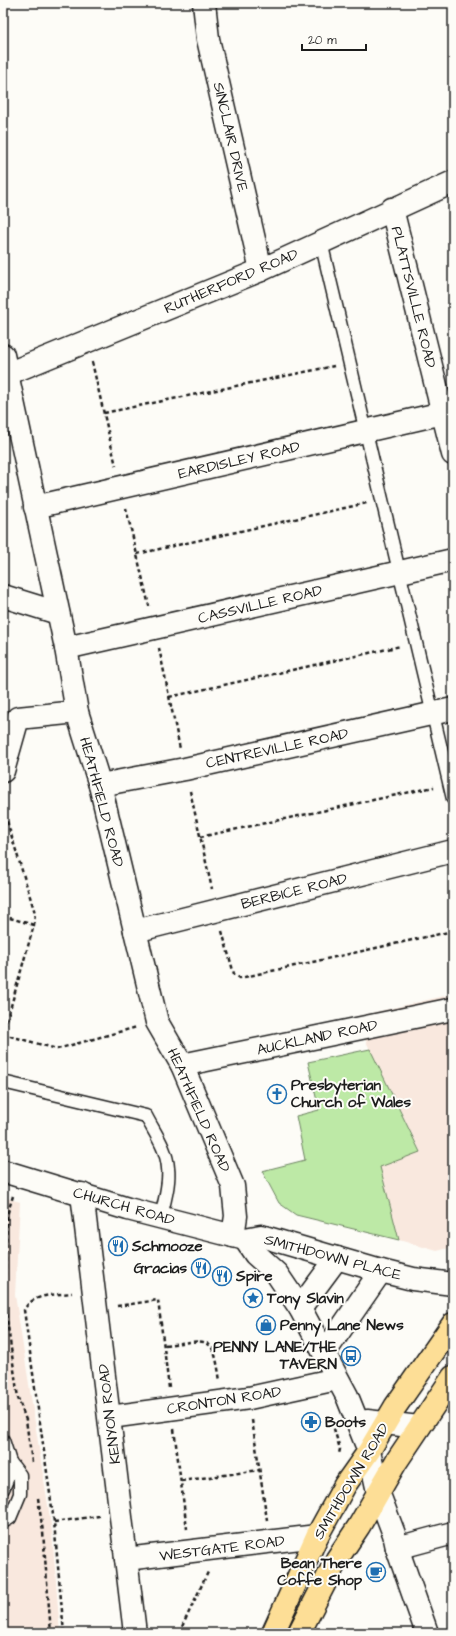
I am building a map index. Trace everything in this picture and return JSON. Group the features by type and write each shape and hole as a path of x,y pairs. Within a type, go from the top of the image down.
{"highway":[{"name":"SMITHDOWN ROAD","path":"273,1633 317,1536 345,1485 369,1451 385,1423 429,1356 453,1324"},
{"name":"SMITHDOWN ROAD","path":"299,1633 337,1559 359,1526 378,1492 419,1427 453,1377"}],"street":[{"name":"SINCLAIR DRIVE","path":"204,3 208,39 261,270"},
{"name":"RUTHERFORD ROAD","path":"5,364 87,341 261,270 453,182"},
{"name":"PLATTSVILLE ROAD","path":"392,209 453,454"},
{"name":"HEATHFIELD ROAD","path":"5,364 66,648 77,712 100,785 157,1022 182,1065 233,1186 239,1238"},
{"name":"EARDISLEY ROAD","path":"35,507 366,432 443,413"},
{"name":"CASSVILLE ROAD","path":"66,648 453,560"},
{"path":"3,596 58,613"},
{"name":"CENTREVILLE ROAD","path":"100,785 185,769 443,711"},
{"path":"3,771 18,718 77,712"},
{"name":"BERBICE ROAD","path":"135,931 453,851"},
{"name":"AUCKLAND ROAD","path":"182,1065 453,1009"},
{"name":"CHURCH ROAD","path":"11,1173 160,1217 239,1238"},
{"name":"KENYON ROAD","path":"82,1194 135,1633"},
{"name":"SMITHDOWN PLACE","path":"239,1238 261,1236 381,1272 453,1284"},
{"name":"SMITHDOWN PLACE","path":"239,1238 277,1274 300,1308 325,1352 358,1420 369,1451 378,1492 394,1534 397,1548 427,1633"},
{"path":"300,1308 337,1258"},
{"path":"325,1352 381,1272"},
{"name":"CRONTON ROAD","path":"110,1417 342,1387"},
{"path":"358,1420 419,1427"},
{"path":"397,1548 453,1533"},
{"name":"WESTGATE ROAD","path":"126,1559 317,1536"}],"lane":[{"path":"321,242 416,643 443,711 449,783 453,799"},
{"path":"3,1082 146,1116 164,1149 168,1167 166,1192 160,1217"},
{"path":"3,1440 10,1462 20,1475 20,1494 10,1518 3,1522"},
{"path":"3,1489 9,1476 10,1462"}],"path":[{"path":"87,341 154,628 217,911 234,974 240,978 453,931"},
{"path":"104,413 350,362"},
{"path":"137,554 382,499"},
{"path":"169,698 416,643"},
{"path":"200,837 449,783"},
{"path":"3,808 35,913 34,925 3,1034 57,1049 157,1022"},
{"path":"3,916 34,925"},
{"path":"11,1173 7,1215 4,1298 18,1398 26,1420 33,1465"},
{"path":"64,1633 54,1522 24,1310 31,1300 37,1298 94,1291"},
{"path":"164,1345 198,1341 206,1342 212,1346 216,1354 222,1402"},
{"path":"339,1455 340,1448 328,1408 342,1387"},
{"path":"249,1398 271,1542"},
{"path":"181,1481 260,1470"},
{"path":"37,1495 43,1532 51,1633"},
{"path":"54,1522 121,1513"},
{"path":"179,1633 211,1566 210,1549"}],"shaded area":[{"path":"453,994 453,1247 437,1251 399,1240 380,1167 420,1151 354,1017"},
{"path":"3,1197 20,1202 15,1295 52,1531 60,1633 3,1633"}],"green space":[{"path":"370,1049 420,1152 380,1167 399,1240 296,1215 279,1203 262,1171 305,1160 296,1116 319,1110 308,1062"}],"place":[{"name":"Presbyterian Church of Wales","path":"277,1094"},
{"name":"Schmooze","path":"118,1246"},
{"name":"Gracias","path":"201,1268"},
{"name":"Spire","path":"222,1276"},
{"name":"Tony Slavin","path":"253,1298"},
{"name":"Penny Lane News","path":"266,1325"},
{"name":"PENNY LANE/THE TAVERN","path":"351,1356"},
{"name":"Boots","path":"311,1422"},
{"name":"Bean There Coffe Shop","path":"376,1572"}]}
